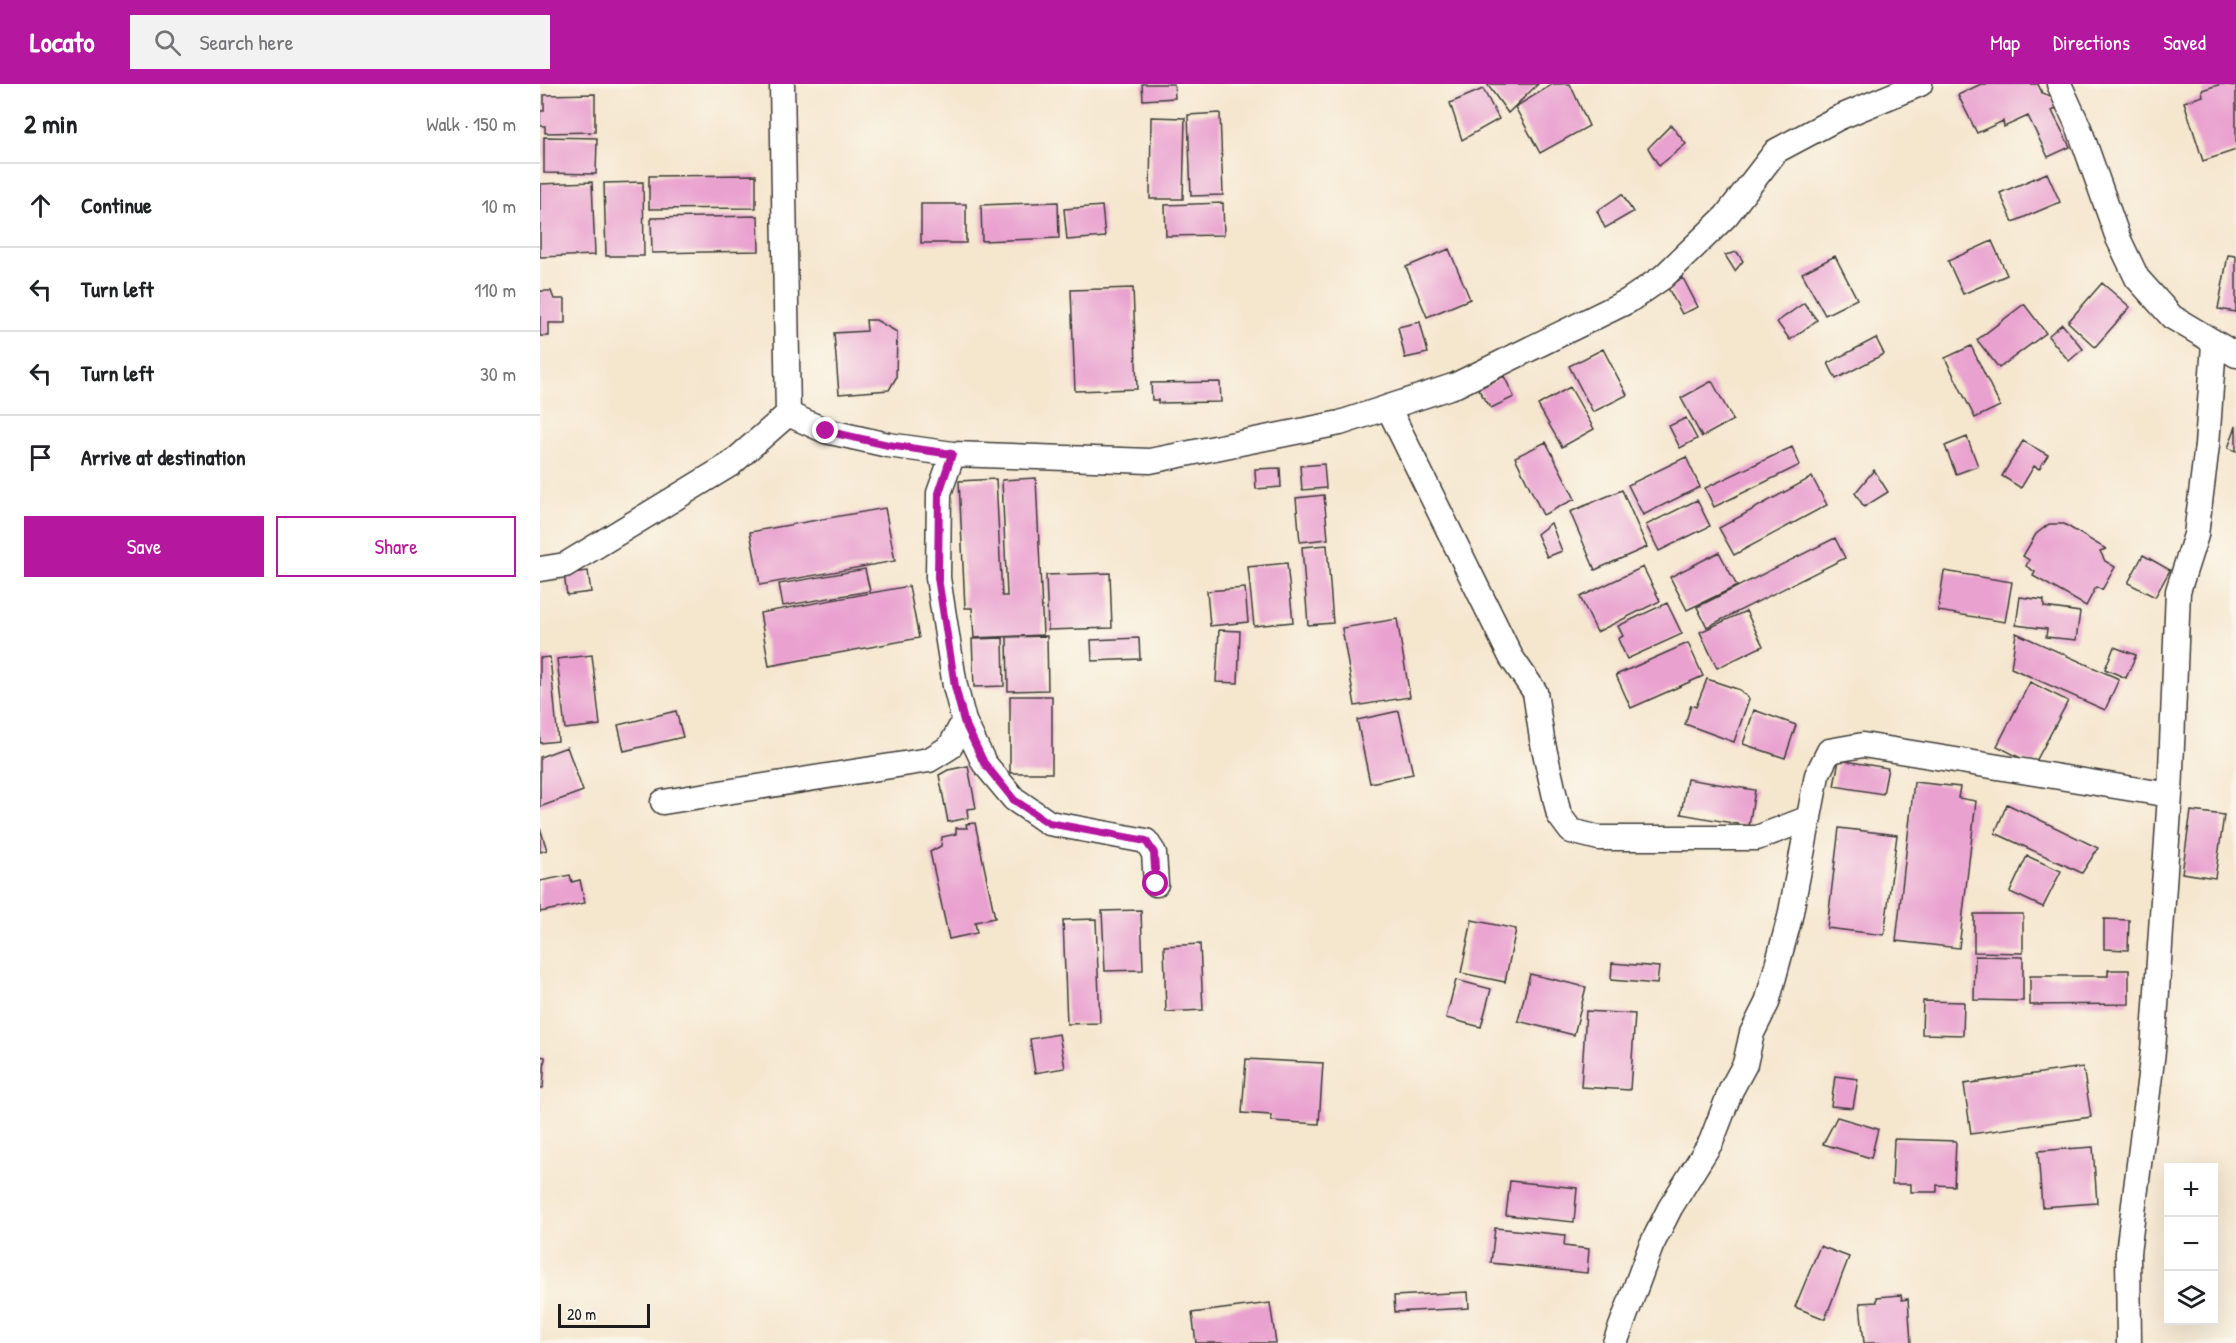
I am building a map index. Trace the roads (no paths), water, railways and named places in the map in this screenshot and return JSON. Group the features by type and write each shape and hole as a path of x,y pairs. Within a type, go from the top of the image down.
{"street":[{"path":"782,84 789,414"},
{"path":"789,414 826,431 888,445 952,454 1150,461 1340,423 1456,385 1628,301 1663,277 1726,216 1776,151 1838,118 1920,84"},
{"path":"2059,84 2079,128 2118,238 2137,278 2172,317 2236,355"},
{"path":"2129,1343 2128,1253 2153,1051 2170,795 2178,591 2196,535 2214,344"},
{"path":"1388,407 1511,657 1535,692 1542,739 1559,815 1572,831 1599,838 1757,838 1809,818"},
{"path":"540,569 565,564 731,464 789,414"},
{"path":"952,454 939,493 938,578 955,686 964,721 984,763 1014,800 1049,823 1146,841 1154,853 1156,884"},
{"path":"663,801 929,760 950,747 964,721"},
{"path":"1615,1343 1651,1246 1670,1208 1711,1142 1731,1090 1745,1064 1752,1034 1767,1003 1790,917 1816,775 1829,751 1863,745 2170,795"}]}
